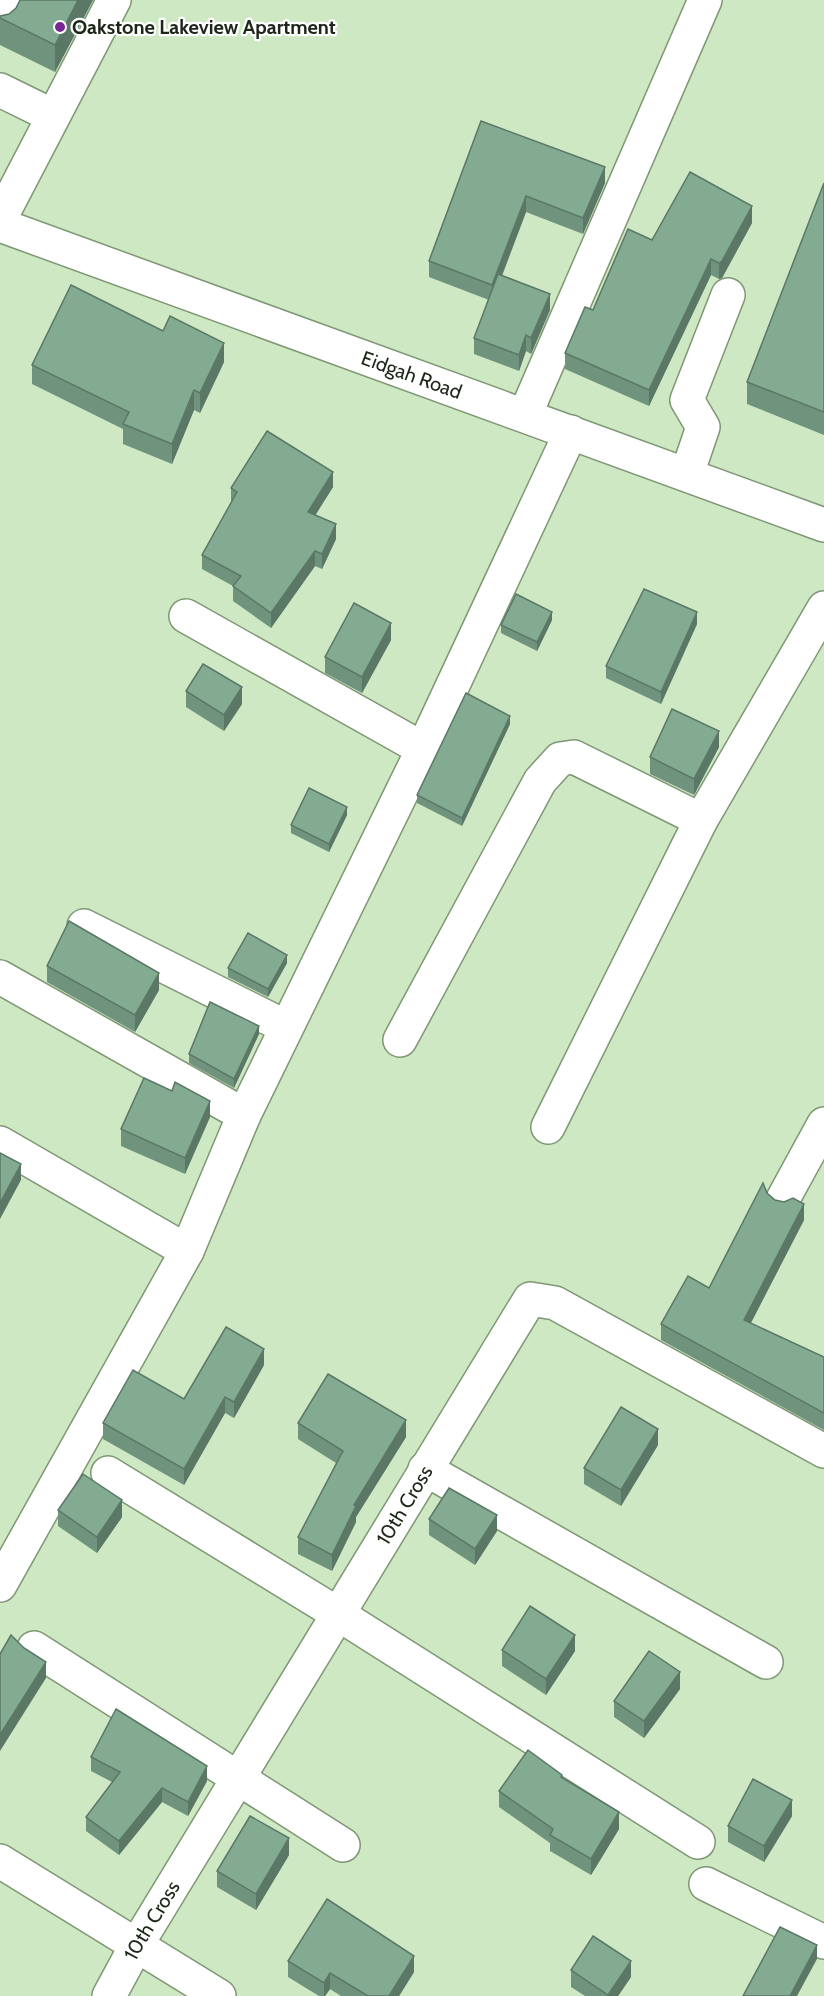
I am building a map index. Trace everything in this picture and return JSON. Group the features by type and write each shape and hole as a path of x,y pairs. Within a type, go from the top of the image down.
{"street":[{"path":"0,26 14,0"},
{"path":"0,219 114,0"},
{"path":"525,416 705,0"},
{"path":"0,90 53,116"},
{"name":"Eidgah Road","path":"0,225 824,525"},
{"path":"687,474 703,426 687,400 728,296"},
{"path":"0,1585 187,1251 244,1115 423,750 571,432"},
{"path":"548,1127 701,820 824,608"},
{"path":"186,616 423,750"},
{"path":"400,1040 540,781 560,759 574,757 701,820"},
{"path":"84,926 286,1027"},
{"path":"0,977 244,1115"},
{"path":"783,1199 824,1124"},
{"path":"0,1143 187,1251"},
{"name":"10th Cross","path":"109,1996 136,1946 530,1299 555,1302 824,1451"},
{"path":"425,1469 766,1662"},
{"path":"108,1473 338,1614 698,1842"},
{"path":"34,1648 237,1780 343,1845"},
{"path":"0,1861 219,1996"},
{"path":"706,1884 824,1942"}],"building":[{"path":"20,0 78,0 55,45 0,18 16,8"},
{"path":"481,121 605,167 583,218 526,196 492,285 429,261"},
{"path":"690,172 752,206 722,261 719,263 711,259 649,390 565,353 585,307 593,310 628,229 652,240"},
{"path":"824,183 824,412 747,382"},
{"path":"498,274 550,294 531,338 526,335 519,355 474,338"},
{"path":"71,285 163,331 170,316 224,343 200,393 194,390 172,444 123,424 129,412 32,365"},
{"path":"267,431 333,472 308,512 336,524 322,554 315,551 271,613 233,586 241,576 202,555 237,492 231,488"},
{"path":"644,589 697,612 661,692 606,666"},
{"path":"516,594 552,612 537,642 501,625"},
{"path":"354,603 391,623 362,677 325,657"},
{"path":"203,664 242,687 224,715 186,691"},
{"path":"466,693 510,716 462,818 417,795"},
{"path":"672,709 719,731 694,779 650,757"},
{"path":"309,788 347,807 329,844 291,825"},
{"path":"69,921 159,973 135,1015 47,966"},
{"path":"248,933 287,955 268,989 228,968"},
{"path":"210,1002 259,1026 234,1079 189,1054"},
{"path":"144,1078 172,1091 175,1082 210,1101 185,1158 121,1129"},
{"path":"0,1153 21,1164 0,1203"},
{"path":"763,1183 767,1193 775,1200 784,1202 793,1198 804,1204 744,1320 824,1357 824,1413 661,1324 688,1276 709,1288"},
{"path":"226,1327 264,1349 234,1402 225,1397 184,1469 103,1423 133,1370 184,1399"},
{"path":"328,1374 406,1420 354,1505 356,1506 332,1555 298,1537 343,1451 298,1423"},
{"path":"621,1407 658,1429 621,1490 584,1468"},
{"path":"83,1474 122,1500 97,1537 58,1510"},
{"path":"449,1488 497,1515 475,1549 429,1519"},
{"path":"530,1606 575,1635 546,1679 502,1650"},
{"path":"11,1635 24,1648 46,1662 0,1735 0,1654"},
{"path":"649,1651 680,1672 644,1721 614,1701"},
{"path":"116,1709 207,1766 188,1802 162,1788 119,1841 86,1817 120,1772 91,1757"},
{"path":"528,1750 562,1775 561,1777 619,1812 591,1859 550,1835 553,1829 499,1791"},
{"path":"753,1779 792,1800 764,1846 728,1826"},
{"path":"250,1816 289,1838 256,1894 217,1871"},
{"path":"327,1899 414,1956 389,1996 368,1996 330,1973 324,1983 288,1961"},
{"path":"780,1927 817,1945 790,1996 743,1996"},
{"path":"593,1936 631,1961 608,1995 571,1970"}],"place":[{"name":"Oakstone Lakeview Apartment","path":"60,27"}]}
